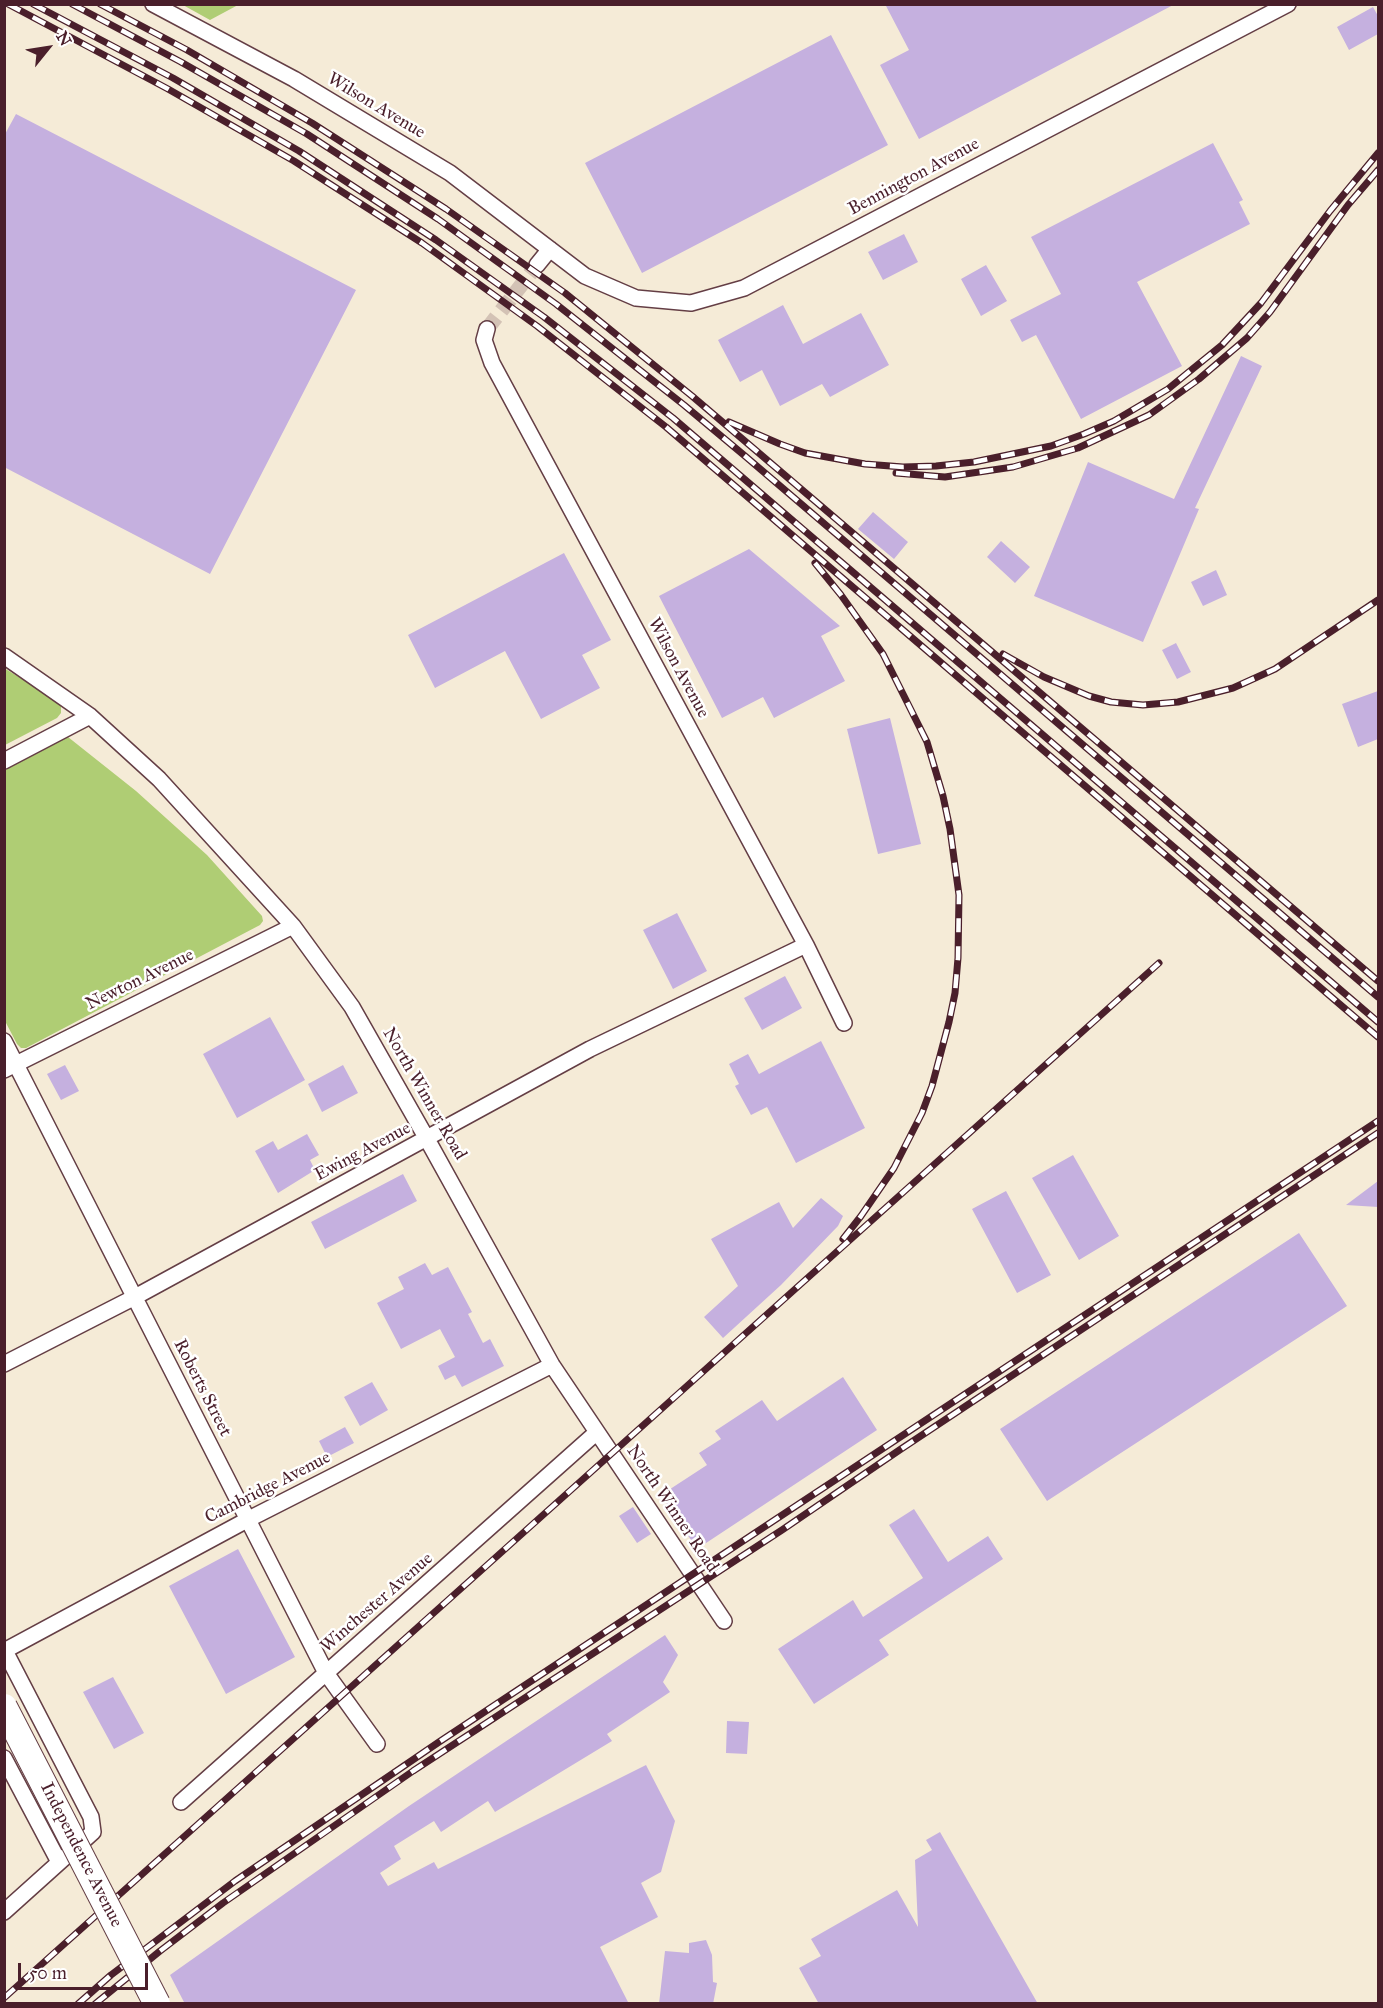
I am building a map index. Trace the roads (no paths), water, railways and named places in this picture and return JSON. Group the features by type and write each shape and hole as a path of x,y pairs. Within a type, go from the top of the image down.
{"main road":[{"name":"Independence Avenue","path":"4,1707 157,2004"}],"street":[{"name":"Wilson Avenue","path":"153,4 294,79 450,173 550,249"},
{"name":"Bennington Avenue","path":"550,249 585,276 636,298 691,303 744,288 1287,4"},
{"path":"537,265 550,249"},
{"name":"Wilson Avenue","path":"487,329 484,340 492,363 806,945 844,1023"},
{"name":"North Winner Road","path":"4,656 90,716 159,779 293,926 352,1007 428,1139 552,1365 724,1621"},
{"path":"4,761 90,716"},
{"name":"Newton Avenue","path":"10,1067 293,926"},
{"name":"Ewing Avenue","path":"4,1364 135,1297 590,1049 806,945"},
{"name":"Roberts Street","path":"4,1041 10,1067 135,1297 326,1673 377,1744"},
{"name":"Cambridge Avenue","path":"5,1651 247,1520 552,1365"},
{"name":"Winchester Avenue","path":"181,1802 597,1432"},
{"path":"4,1912 93,1832 91,1817 5,1651"},
{"name":"Independence Avenue","path":"4,1758 59,1862"}],"tunnel":[{"path":"487,329 537,265"}],"railway":[{"path":"8,4 168,89 294,161 422,243 537,326 666,427 1378,1037"},
{"path":"33,4 173,78 299,151 436,240 544,317 673,418 1378,1022"},
{"path":"72,4 181,62 307,134 438,219 556,304 745,456 1378,997"},
{"path":"100,4 187,50 312,123 446,209 565,293 692,396 1378,981"},
{"path":"729,422 805,453 865,464 903,467 974,462 1051,446 1084,434 1114,421 1168,389 1222,345 1261,303 1330,211 1378,153"},
{"path":"896,473 945,477 1013,467 1078,448 1149,415 1199,379 1247,338 1270,312 1348,205 1378,170"},
{"path":"815,563 883,654 927,742 950,829 959,895 955,993 932,1086 922,1113 894,1168 843,1239"},
{"path":"1003,654 1044,677 1089,696 1111,702 1143,705 1178,702 1233,688 1275,669 1378,600"},
{"path":"4,1998 1159,963"},
{"path":"78,2004 111,1975 235,1881 439,1742 1378,1121"},
{"path":"95,2004 223,1903 413,1771 782,1530 1378,1133"}]}
